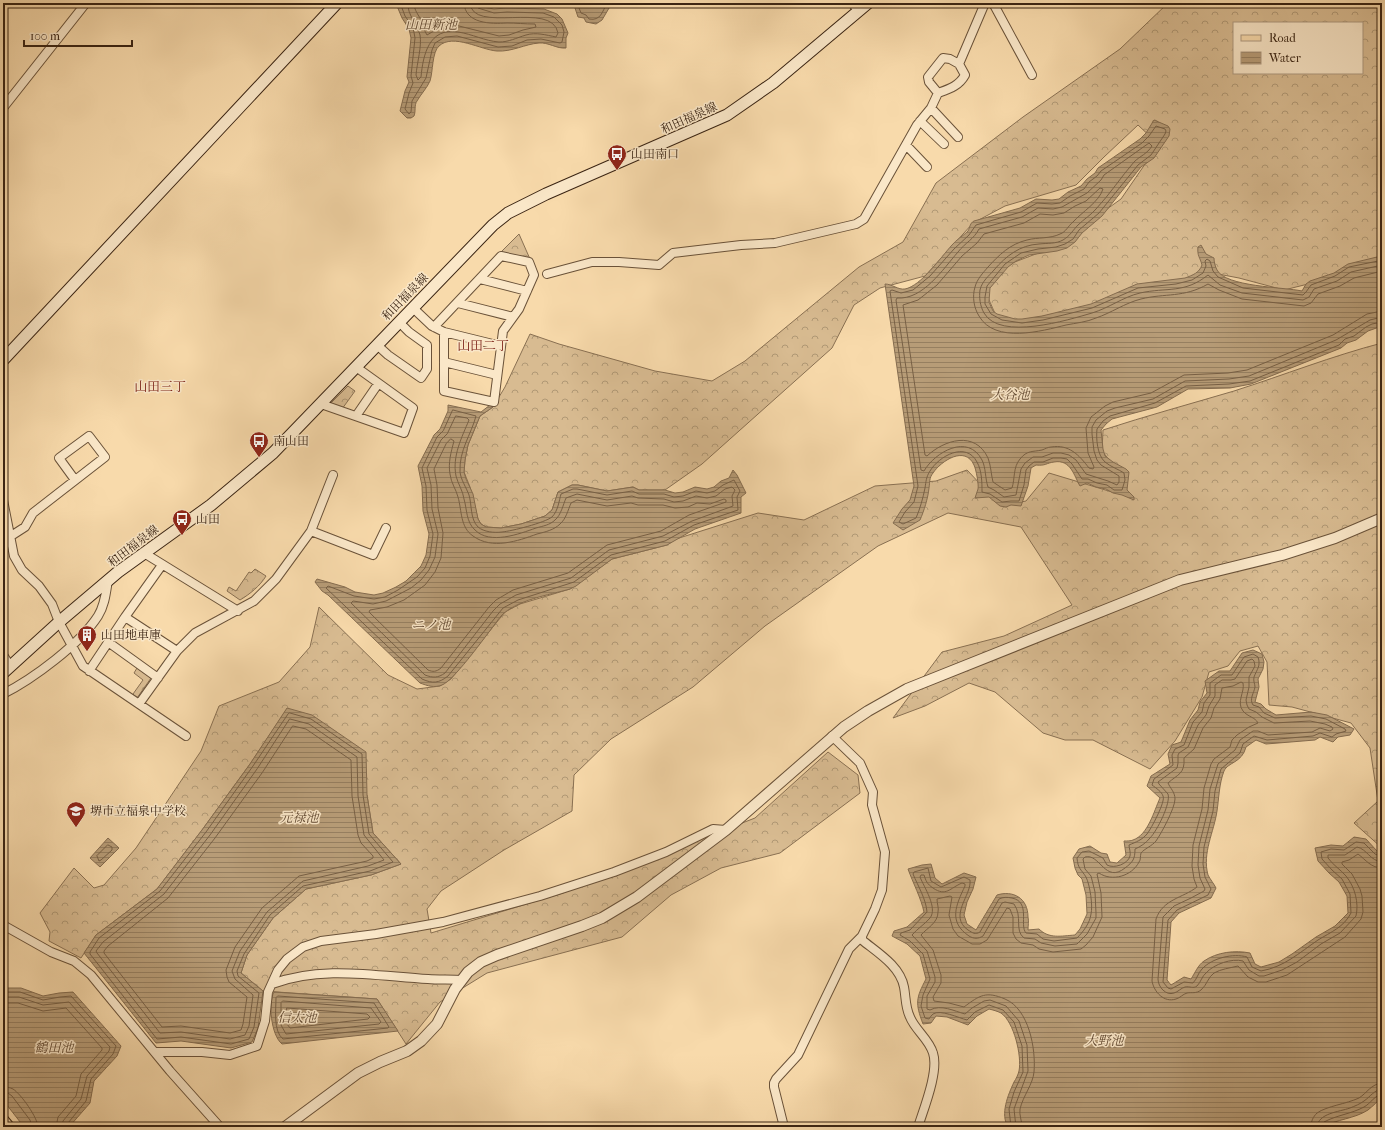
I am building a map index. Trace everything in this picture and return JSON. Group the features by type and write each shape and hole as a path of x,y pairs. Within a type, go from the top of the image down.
{"main road":[{"path":"3,360 337,3"},
{"name":"和田福泉線","path":"6,669 108,580 211,505 273,454 493,224 508,213 546,194 727,115 773,83 856,7 868,3"},
{"path":"3,1121 8,1127"}],"street":[{"path":"3,108 86,3"},
{"path":"959,64 985,3"},
{"path":"993,3 1032,75"},
{"path":"547,274 592,262 620,262 659,265 673,253 741,245 775,243 856,224 864,219 920,121 930,108 938,93 952,88 961,82 965,75 959,64 950,59 943,58 928,77 928,82 938,93"},
{"path":"930,108 958,137"},
{"path":"920,121 944,144"},
{"path":"906,145 927,167"},
{"path":"434,327 501,256 529,262 534,275 519,309 503,331 494,402 444,391 444,332"},
{"path":"480,279 527,290"},
{"path":"458,303 513,317"},
{"path":"413,308 434,327 444,332 501,346"},
{"path":"377,345 388,355 421,378 427,369 427,345 409,332 399,322"},
{"path":"444,362 497,375"},
{"path":"321,404 404,434 413,408 356,367"},
{"path":"356,416 378,384"},
{"path":"11,536 25,527 33,513 75,480 105,456 89,436 59,458 75,480"},
{"path":"139,704 177,652 195,633 254,601 276,578 311,531 333,475"},
{"path":"3,500 14,556 22,570 39,586 52,604 59,622 83,666 186,736"},
{"path":"286,1127 358,1073 407,1051 421,1041 437,1024 455,989 468,972 481,962 602,918 637,897 726,830 832,736 868,711 907,689 1180,580 1282,555 1327,541 1382,518"},
{"path":"311,531 373,555 386,528"},
{"path":"144,553 238,611"},
{"path":"89,671 162,565"},
{"path":"3,694 27,681 71,645 92,624 99,615 105,601 108,580"},
{"path":"125,617 177,652"},
{"path":"108,642 158,678"},
{"path":"3,655 6,669"},
{"path":"784,1127 774,1083 798,1055 849,949 862,936 882,890 886,852 872,805 873,792 860,763 832,736"},
{"path":"154,1052 202,1052 230,1055 257,1046 265,1021 268,992 278,970 287,959 303,947 321,941 412,929 540,896 614,872 666,852 713,829 726,830"},
{"path":"3,925 51,952 74,962 91,975 170,1071 220,1127"},
{"path":"862,936 862,940 891,964 899,974 904,986 905,1003 910,1018 933,1052 935,1067 918,1127"},
{"path":"272,984 282,980 307,975 348,972 429,979 462,980"}],"green space":[{"path":"1168,3 1382,3 1382,258 1316,282 1284,290 1239,278 1202,271 1174,290 1024,320 997,318 986,293 1007,265 1054,247 1121,199 1152,154 1155,141 1138,125 1076,185 1005,206 973,223 925,276 880,288 854,305 832,348 702,464 665,490 639,490 633,487 607,491 572,485 558,492 552,510 545,516 521,524 501,528 486,527 481,524 478,519 470,487 464,472 468,445 480,416 493,407 505,387 530,334 559,344 655,371 712,381 745,361 859,267 903,242 936,183 1023,117 1120,49"},
{"path":"519,234 530,259 501,252"},
{"path":"1382,343 1382,848 1354,823 1378,801 1370,748 1351,723 1292,707 1269,705 1267,662 1258,646 1240,651 1228,666 1209,672 1202,697 1175,741 1150,769 1093,740 1065,740 1043,733 995,692 969,683 925,706 893,718 942,652 1004,636 1072,605 1021,527 948,513 878,546 765,626 693,687 611,739 574,775 572,811 504,850 441,891 427,909 431,933 563,893 755,818 828,752 858,775 860,793 780,853 721,868 671,895 622,937 487,973 440,1002 406,1044 377,999 263,991 241,973 247,955 273,918 306,889 371,875 401,864 373,833 367,795 287,709 250,764 157,889 96,935 81,958 49,941 50,932 40,913 74,868 94,888 104,885 136,848 201,751 219,706 279,682 310,647 319,607 388,675 417,689 440,686 451,679 505,612 520,604 570,589 612,559 667,545 676,539 758,513 804,520 875,486 936,481 967,470 1001,506 1026,501 1049,473 1112,492 1122,476 1102,451 1103,430 1234,391"},
{"path":"348,386 355,391 342,409 330,404"},
{"path":"255,569 266,576 251,592 240,600 227,591 229,587 236,591 249,572 251,573"},
{"path":"137,668 151,678 137,698 133,694 143,680 134,673"}],"water":[{"name":"山田新池","path":"400,3 476,3 483,7 494,9 544,9 557,14 562,19 568,33 566,38 566,48 559,48 539,43 497,51 467,43 452,41 445,42 439,46 435,53 430,81 416,103 414,116 407,118 400,111 409,82 407,77 411,38 409,29 397,6"},
{"path":"577,3 612,3 602,20 596,24 586,22 584,18 578,17 575,8"},
{"name":"大谷池","path":"1154,120 1168,126 1170,129 1169,136 1154,158 1141,167 1102,216 1067,248 1029,255 1016,261 1008,267 990,288 989,302 993,311 997,314 1015,319 1042,316 1091,304 1137,284 1185,278 1191,276 1201,268 1202,265 1198,255 1198,247 1201,245 1206,254 1214,258 1217,270 1222,276 1243,283 1302,291 1306,284 1310,281 1334,273 1348,264 1377,257 1382,254 1382,326 1368,331 1356,340 1347,343 1341,348 1251,384 1230,388 1188,389 1157,407 1112,419 1101,430 1103,449 1105,456 1129,472 1127,490 1134,497 1134,500 1087,483 1080,486 1074,473 1068,466 1064,463 1054,462 1044,465 1036,465 1031,468 1028,486 1021,506 1000,506 989,497 975,498 978,487 975,467 970,459 965,456 959,456 947,460 933,473 930,478 926,504 920,520 903,530 893,523 910,500 914,486 885,284 900,289 905,289 918,283 954,243 968,231 974,221 1020,208 1036,199 1059,199 1068,192 1081,186 1095,173 1098,168 1140,139 1146,133"},
{"name":"ニノ池","path":"448,405 481,412 490,405 493,407 480,416 468,445 464,472 473,494 478,519 481,524 486,527 501,528 521,524 545,516 552,510 558,492 572,485 607,491 633,487 639,490 665,490 675,493 683,492 695,487 707,489 714,487 721,481 729,478 733,470 746,493 741,497 741,513 695,529 667,545 612,559 570,589 524,602 507,610 463,665 448,681 442,685 428,686 420,683 322,591 315,582 317,579 345,587 355,592 374,595 383,593 406,581 421,566 426,555 429,534 423,511 422,486 418,466 434,435 440,429 448,411"},
{"name":"大野池","path":"1253,650 1262,654 1264,662 1263,669 1258,679 1259,687 1255,702 1261,704 1276,715 1311,712 1327,715 1354,729 1350,735 1338,737 1333,742 1320,737 1315,740 1266,744 1256,740 1246,747 1241,756 1226,768 1221,781 1216,819 1206,859 1208,875 1216,888 1211,898 1179,913 1171,922 1167,980 1171,985 1184,977 1191,979 1198,967 1204,961 1226,952 1250,953 1255,964 1261,967 1279,962 1335,926 1348,913 1347,896 1339,882 1318,861 1315,848 1331,845 1343,846 1354,837 1366,839 1377,851 1382,854 1382,1097 1363,1113 1323,1127 1008,1127 1005,1116 1006,1104 1020,1065 1016,1040 1006,1017 1001,1013 989,1009 977,1016 968,1025 947,1017 936,1016 931,1023 923,1024 918,1001 920,991 926,979 920,956 907,944 892,936 894,931 907,927 924,912 908,869 931,864 935,878 942,884 964,873 976,877 964,915 967,924 976,930 997,895 1009,894 1018,897 1025,905 1027,910 1028,930 1039,929 1051,936 1075,935 1080,929 1087,914 1086,895 1082,879 1078,875 1075,868 1073,858 1079,849 1090,846 1101,853 1107,854 1110,862 1117,863 1126,855 1124,841 1133,840 1143,833 1150,822 1160,798 1147,786 1151,776 1170,764 1168,754 1172,745 1181,742 1190,720 1198,710 1200,702 1207,693 1205,681 1219,671 1230,671 1242,653"},
{"name":"元禄池","path":"287,708 312,715 366,752 367,795 373,833 401,864 371,875 306,889 273,918 247,955 241,973 263,991 258,1028 252,1042 231,1048 181,1041 156,1043 84,953 96,935 157,889 250,764"},
{"path":"108,838 119,848 100,867 90,858"},
{"name":"鶴田池","path":"3,988 21,988 43,996 73,992 121,1046 117,1056 94,1081 90,1103 69,1127 24,1127 3,1100"},
{"name":"信太池","path":"274,992 377,999 398,1031 282,1044 275,1034 273,1026 271,1004"}],"place":[{"name":"山田南口","path":"617,171"},
{"name":"南山田","path":"259,458"},
{"name":"山田","path":"182,536"},
{"name":"山田地車庫","path":"87,652"},
{"name":"堺市立福泉中学校","path":"76,828"}],"district":[{"name":"山田二丁","path":"483,345"},
{"name":"山田三丁","path":"160,386"}]}
